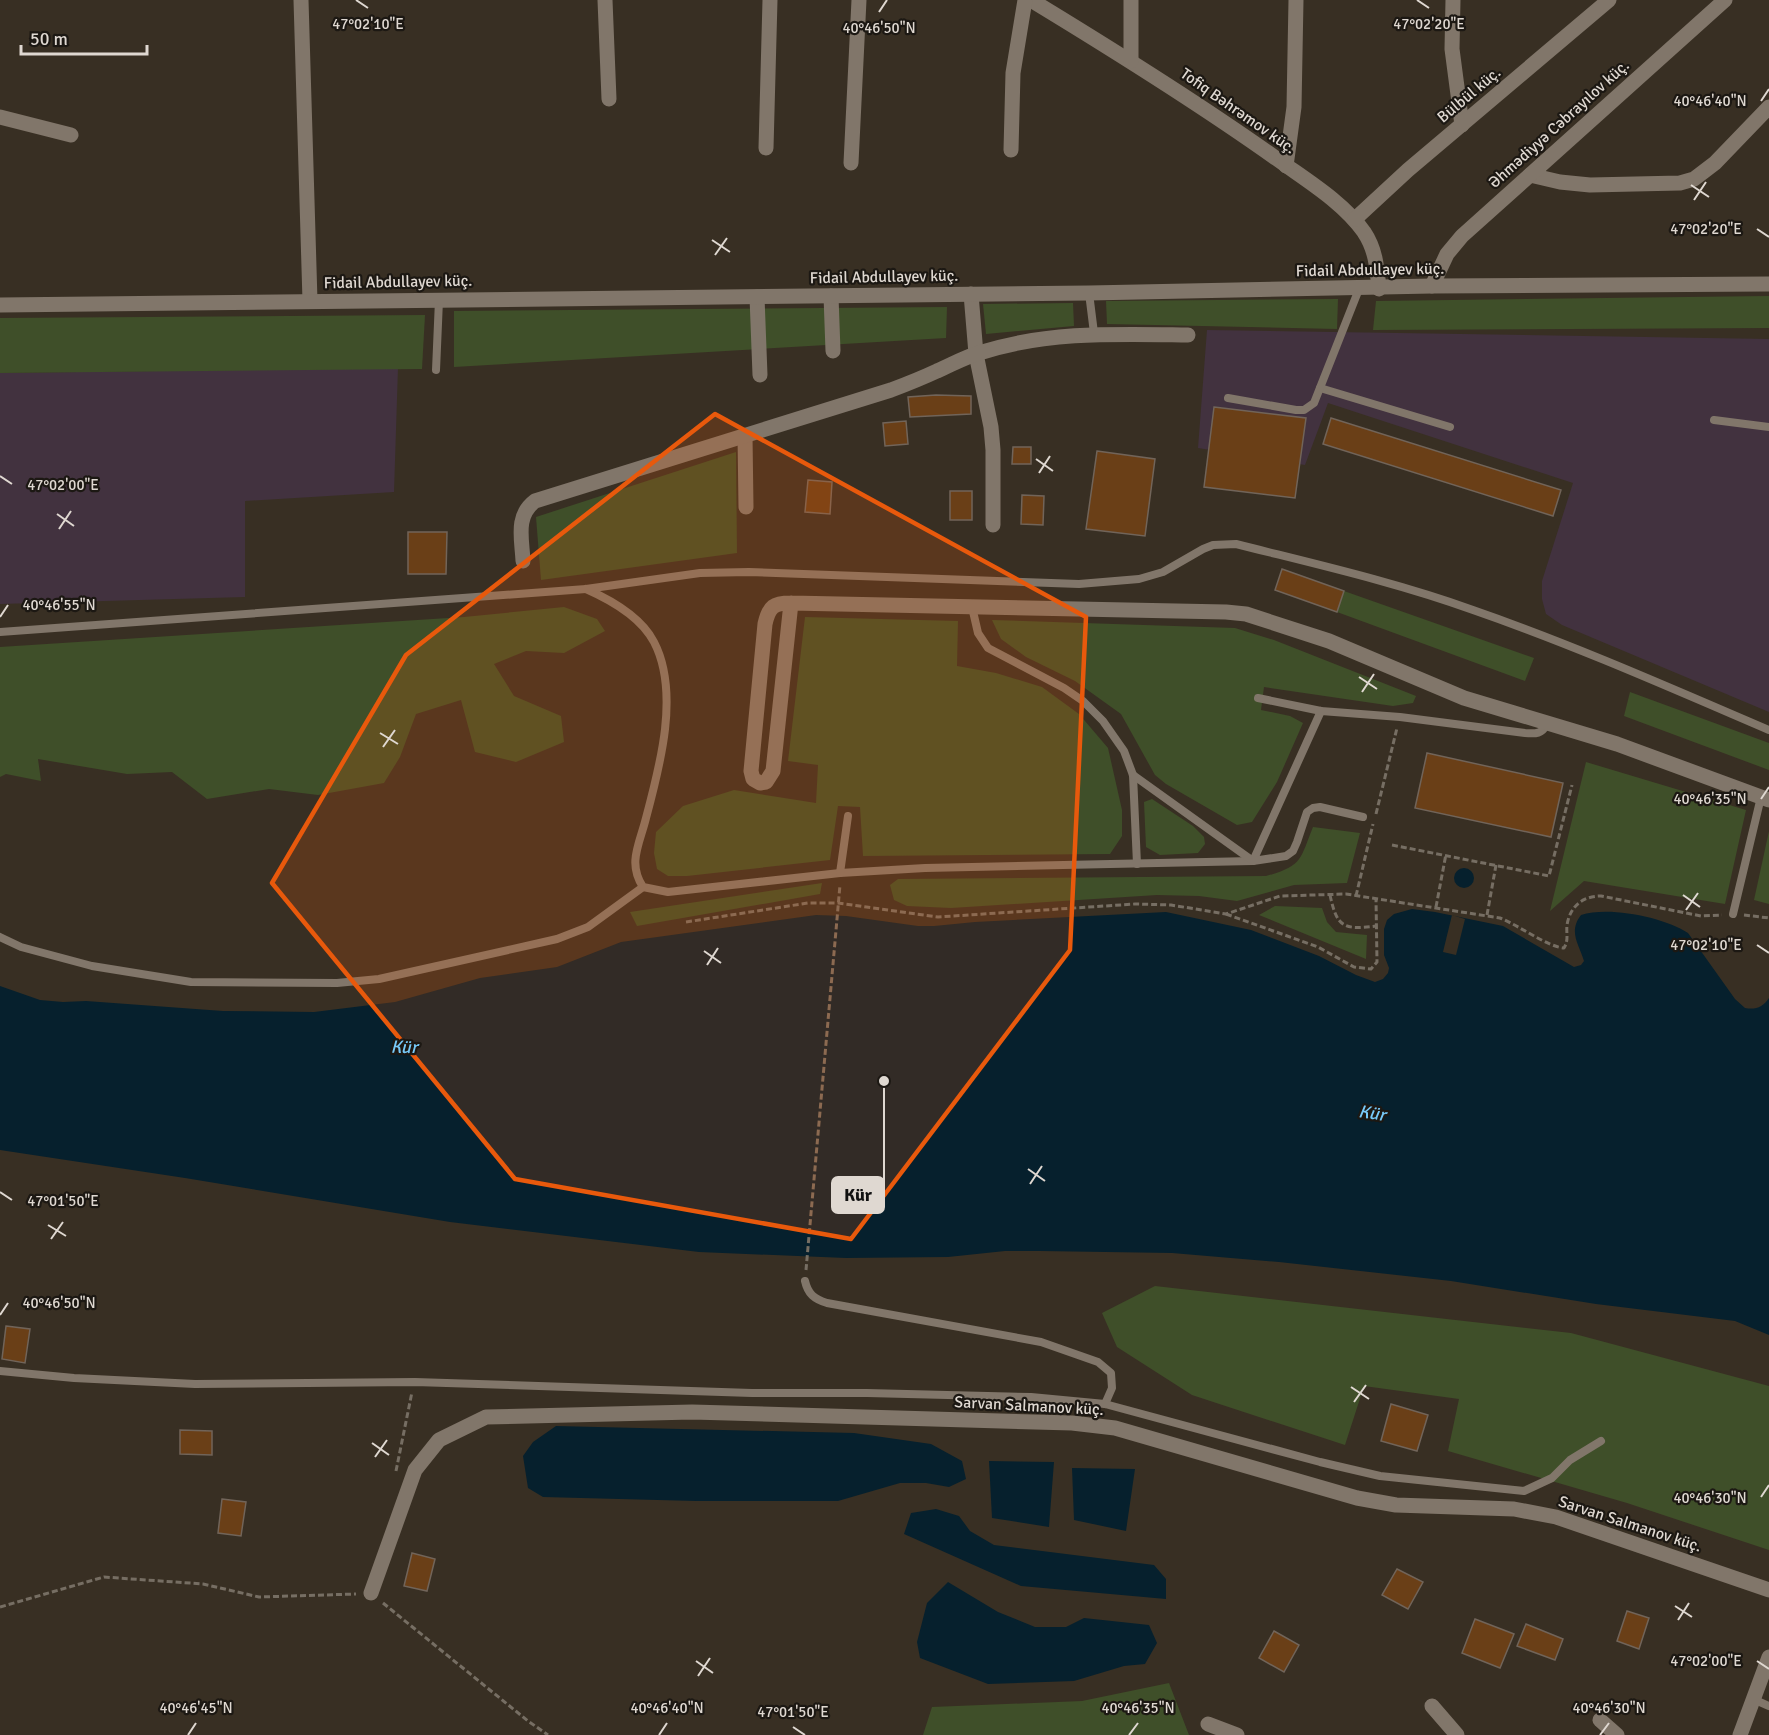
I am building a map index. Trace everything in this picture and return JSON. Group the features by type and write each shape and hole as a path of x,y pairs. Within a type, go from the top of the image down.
{"street":[{"path":"301,0 310,301"},
{"path":"605,0 609,99"},
{"path":"766,148 770,0"},
{"path":"850,163 859,0"},
{"path":"1011,150 1013,73 1025,0"},
{"name":"Tofiq Bəhrəmov küç.","path":"1031,0 1205,109 1286,166 1354,219 1375,252 1379,289"},
{"path":"1131,0 1131,61"},
{"path":"1286,166 1294,107 1296,0"},
{"path":"1453,0 1452,49 1462,125"},
{"name":"Bülbül küç.","path":"1354,219 1609,0"},
{"name":"Əhmədiyyə Cəbrayılov küç.","path":"1432,286 1447,254 1462,236 1725,0"},
{"path":"1530,175 1560,182 1590,185 1680,183 1694,179 1715,163 1769,107"},
{"path":"0,117 71,135"},
{"name":"Fidail Abdullayev küç.","path":"0,305 1089,293 1379,289 1432,286 1769,284"},
{"path":"971,294 976,354 991,427 993,525"},
{"path":"831,296 833,351"},
{"path":"758,297 760,375"},
{"path":"523,561 521,522 525,508 535,501 891,390 976,354 1024,341 1094,333 1188,335"},
{"path":"745,436 746,507"},
{"path":"791,603 773,771 766,782 760,783 753,779 751,771 765,624 768,612 773,607 778,603 791,603 1246,614 1329,641 1464,698 1617,744 1765,799"},
{"name":"Sarvan Salmanov küç.","path":"371,1593 415,1470 439,1440 486,1417 692,1412 1072,1423 1115,1428 1357,1498 1396,1505 1514,1509 1556,1517 1769,1590"},
{"path":"1740,1735 1769,1657"},
{"path":"1432,1706 1457,1735"},
{"path":"1600,1720 1617,1735"},
{"path":"1209,1724 1237,1735"}],"lane":[{"path":"1228,398 1304,410 1314,403 1359,289"},
{"path":"1089,293 1094,333"},
{"path":"436,370 439,300"},
{"path":"1320,388 1450,427"},
{"path":"1714,420 1769,427"},
{"path":"0,632 586,589 700,573 748,572 1079,584 1139,579 1164,572 1213,545 1236,544 1384,581 1473,610 1613,663 1769,730"},
{"path":"586,589 609,599 637,621 654,641 664,670 666,698 664,735 656,781 635,860 636,877 643,887 668,892 840,873 926,868 1253,861 1281,858 1293,851 1307,813 1313,808 1320,807 1363,818"},
{"path":"972,607 978,633 988,648 1064,688 1083,701 1103,721 1124,751 1133,775 1137,864"},
{"path":"1258,698 1321,711 1400,717 1525,733 1538,734 1544,731 1547,724"},
{"path":"1253,861 1321,711"},
{"path":"1133,775 1253,861"},
{"path":"1734,914 1765,799"},
{"path":"840,873 848,816"},
{"path":"0,938 21,947 92,966 191,982 338,983 379,979 557,939 588,927 643,887"},
{"path":"805,1281 807,1290 816,1299 827,1303 1041,1342 1078,1353 1098,1362 1111,1373 1112,1388 1105,1404"},
{"path":"0,1371 74,1378 195,1384 415,1382 740,1392 1031,1397 1105,1404 1380,1476 1524,1491 1552,1478 1570,1460 1601,1441"},
{"path":"1753,1699 1769,1706"}],"path":[{"path":"1356,896 1400,717"},
{"path":"1392,845 1549,876 1572,785"},
{"path":"1436,907 1446,854"},
{"path":"1487,915 1496,865"},
{"path":"805,1281 840,873"},
{"path":"1330,895 1334,914 1341,923 1356,928 1376,926"},
{"path":"1226,914 1280,896 1356,896 1487,915 1515,923 1555,946 1564,948 1568,941 1569,915 1582,899 1592,896 1701,916 1734,914 1769,918"},
{"path":"686,922 808,903 838,903 938,917 1136,904 1171,905 1226,914 1318,947 1364,970 1371,969 1377,962 1376,899"},
{"path":"0,1607 104,1577 203,1584 260,1597 371,1593 548,1735"}],"highlighted area":[{"path":"715,414 1086,617 1070,950 851,1239 515,1179 272,883 406,655"}],"shaded area":[{"path":"1207,330 1769,339 1769,712 1562,625 1546,614 1542,599 1542,581 1573,483 1328,403 1305,465 1198,448"},
{"path":"398,368 394,492 245,501 245,597 0,604 0,373"}],"green space":[{"path":"1769,296 1769,328 1373,330 1376,301"},
{"path":"1338,299 1337,329 1107,324 1106,301"},
{"path":"1073,303 1074,326 986,334 983,304"},
{"path":"947,307 946,338 454,367 454,311"},
{"path":"425,315 422,369 0,373 0,318"},
{"path":"736,452 737,553 541,580 536,517"},
{"path":"1344,591 1534,658 1525,681 1337,612"},
{"path":"564,607 597,619 605,631 564,653 526,651 494,664 514,696 561,716 564,742 516,762 475,752 461,700 416,714 400,757 384,783 318,795 269,789 207,799 172,772 127,774 38,759 41,781 6,774 0,777 0,647 464,617"},
{"path":"805,617 958,621 957,666 996,673 1042,687 1079,714 1108,748 1122,810 1122,836 1110,854 863,856 860,807 838,806 830,860 687,876 668,876 657,869 654,853 656,832 683,806 734,790 816,803 818,765 788,761"},
{"path":"992,620 1235,628 1274,640 1416,696 1413,703 1393,706 1264,687 1261,710 1290,716 1303,723 1277,782 1252,822 1237,825 1166,784 1155,775 1121,714 1075,681 1026,657 1001,639"},
{"path":"1630,692 1769,743 1769,770 1624,716"},
{"path":"1586,762 1746,810 1725,904 1584,881 1550,911"},
{"path":"1152,799 1193,826 1204,837 1205,844 1198,853 1160,855 1146,847 1144,802"},
{"path":"1313,827 1360,833 1347,883 1294,885 1237,901 1199,896 1157,895 951,908 907,906 894,900 890,885 898,879 1266,876 1294,865 1302,854"},
{"path":"1769,831 1769,904 1754,900"},
{"path":"822,883 820,894 637,926 630,912"},
{"path":"1275,906 1322,908 1327,922 1336,932 1367,935 1366,959 1259,915"},
{"path":"1155,1286 1571,1333 1769,1386 1769,1550 1627,1503 1448,1451 1459,1399 1364,1386 1345,1445 1192,1395 1117,1347 1102,1313"},
{"path":"1169,1683 1189,1735 923,1735 932,1707 1082,1701"}],"water":[{"path":"1464,868 1471,871 1474,878 1471,885 1464,888 1457,885 1454,878 1457,871"},
{"name":"Kür","path":"1412,909 1503,926 1574,967 1581,965 1584,961 1575,933 1577,921 1581,915 1606,912 1651,918 1688,933 1735,999 1745,1008 1759,1007 1769,998 1769,1335 1735,1321 1596,1304 1451,1281 1172,1253 1005,1251 948,1257 846,1258 699,1252 450,1222 0,1150 0,986 40,1000 63,1002 86,1001 223,1011 314,1012 395,1002 480,978 557,967 621,942 816,915 934,926 1166,912 1251,930 1319,956 1375,982 1383,979 1389,968 1384,955 1384,929 1387,920 1394,914"},
{"path":"556,1426 854,1433 931,1444 962,1461 966,1479 949,1487 926,1483 900,1483 838,1501 696,1501 543,1497 528,1488 523,1456 533,1442"},
{"path":"989,1461 1054,1462 1049,1527 992,1518"},
{"path":"1072,1468 1135,1469 1126,1531 1074,1520"},
{"path":"936,1509 959,1516 970,1531 994,1545 1154,1565 1166,1579 1166,1599 1021,1586 904,1534 911,1513"},
{"path":"948,1582 998,1612 1035,1627 1066,1627 1084,1618 1149,1625 1157,1643 1145,1664 1124,1666 1074,1681 988,1684 920,1658 917,1642 927,1603"}],"pier":[{"path":"1452,915 1465,919 1456,955 1443,952"}],"building":[{"path":"971,396 971,414 910,417 908,397"},
{"path":"1214,407 1306,418 1295,498 1204,487"},
{"path":"1331,418 1561,490 1553,516 1323,444"},
{"path":"906,421 908,444 885,446 883,423"},
{"path":"1013,447 1031,447 1031,464 1012,464"},
{"path":"1097,451 1155,459 1145,536 1086,529"},
{"path":"808,480 832,482 830,514 805,512"},
{"path":"950,491 972,491 972,520 950,520"},
{"path":"1022,495 1044,496 1043,525 1021,524"},
{"path":"408,532 447,532 446,574 408,574"},
{"path":"1282,569 1344,591 1337,612 1275,590"},
{"path":"1427,753 1563,783 1551,837 1415,808"},
{"path":"6,1326 30,1329 25,1363 2,1359"},
{"path":"1391,1404 1428,1415 1417,1451 1381,1441"},
{"path":"180,1430 212,1431 212,1455 180,1454"},
{"path":"222,1499 246,1502 241,1536 218,1533"},
{"path":"412,1553 435,1559 427,1591 404,1586"},
{"path":"1397,1569 1423,1582 1408,1609 1382,1595"},
{"path":"1627,1611 1649,1618 1639,1649 1617,1641"},
{"path":"1475,1619 1514,1634 1500,1668 1462,1653"},
{"path":"1526,1624 1563,1639 1555,1660 1517,1646"},
{"path":"1274,1631 1299,1645 1284,1672 1259,1658"}],"place":[{"name":"Kür","path":"884,1081"}]}
